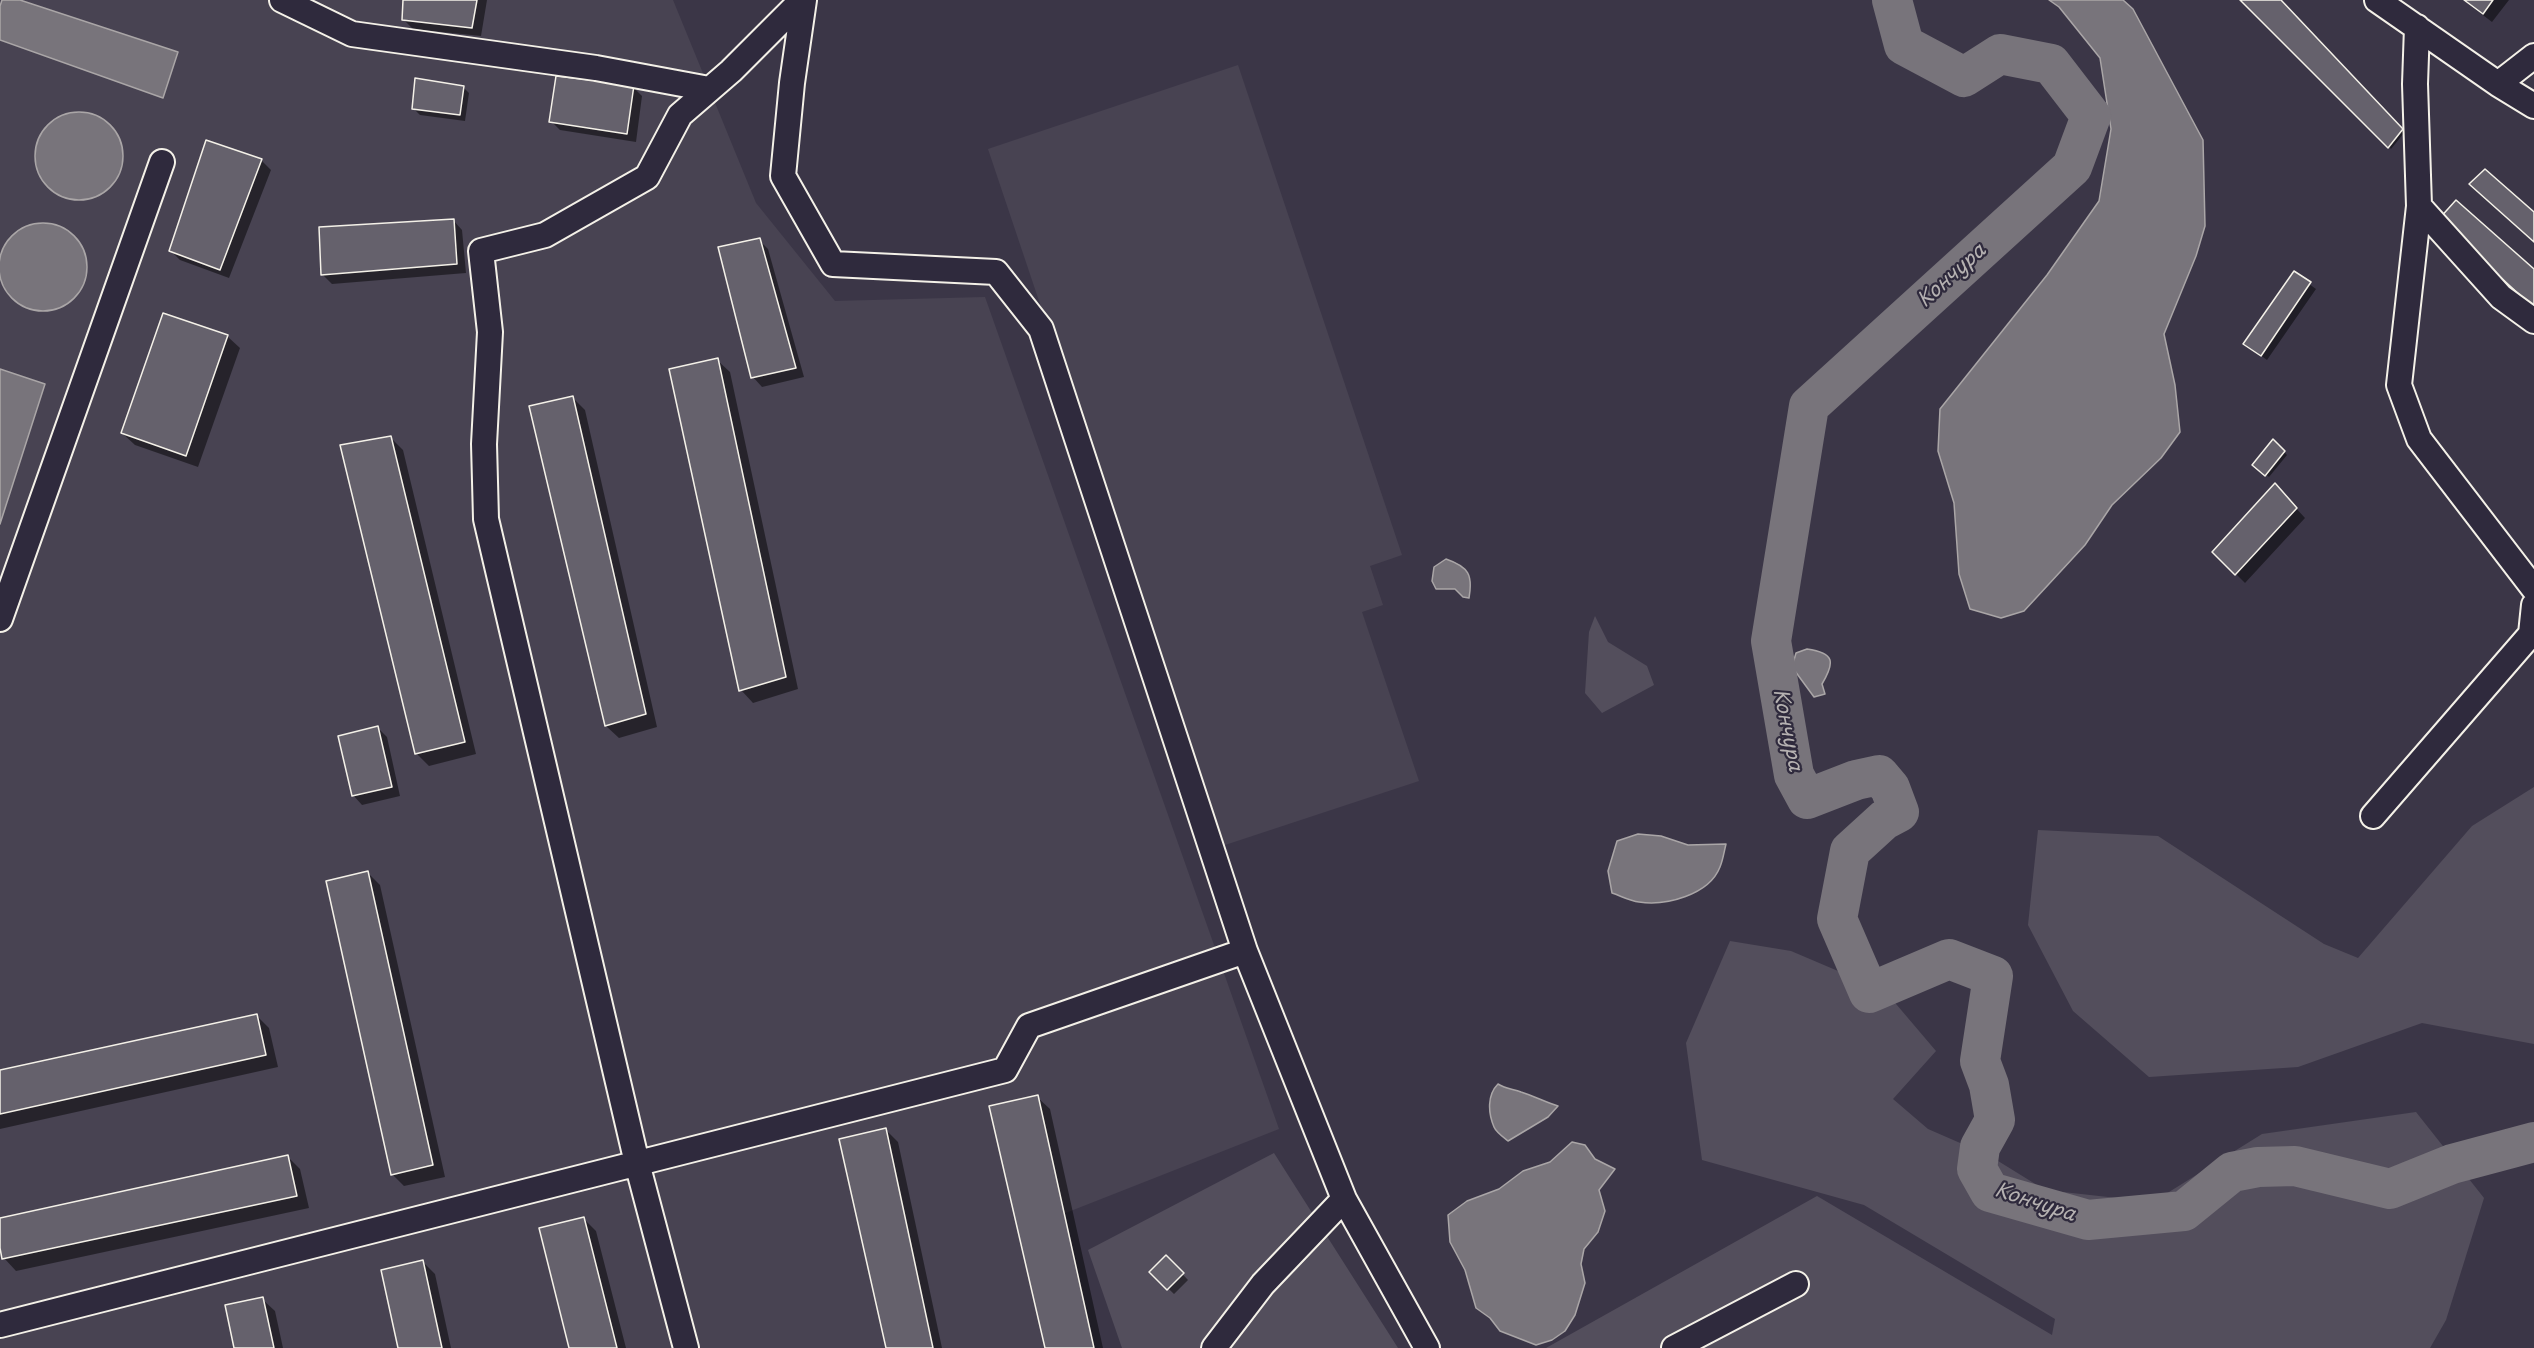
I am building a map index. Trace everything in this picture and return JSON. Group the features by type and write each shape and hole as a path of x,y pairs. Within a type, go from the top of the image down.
{"street":[{"path":"282,0 352,34 596,68 709,89"},
{"path":"686,1348 637,1163 486,519 484,444 490,332 482,251 545,235 647,177 680,115 803,0"},
{"path":"803,0 783,176 833,264 996,272 1041,329 1245,951 1344,1199 1427,1348"},
{"path":"2377,0 2498,84 2534,106"},
{"path":"2417,27 2415,84 2418,206 2399,386 2419,439 2534,589"},
{"path":"2498,84 2534,56"},
{"path":"0,620 162,162"},
{"path":"2418,206 2501,297 2534,321"},
{"path":"2373,816 2531,634 2534,605"},
{"path":"0,1325 1005,1070 1029,1026 1245,951"},
{"path":"1214,1348 1263,1284 1344,1199"},
{"path":"1674,1348 1796,1284"}],"shaded area":[{"path":"0,0 673,0 756,203 835,301 985,297 1279,1129 1063,1214 1089,1348 0,1348"},
{"path":"2,0 20,0 178,52 163,98 0,40"},
{"path":"2049,0 2123,0 2133,9 2203,140 2205,226 2196,256 2164,334 2175,385 2180,432 2161,458 2112,505 2085,545 2024,611 2001,618 1970,609 1959,574 1954,503 1938,451 1940,409 2047,275 2099,201 2111,129 2100,58 2059,7"},
{"path":"1238,65 1402,555 1370,566 1383,605 1362,612 1419,781 1222,846 988,149"},
{"path":"79,112 104,119 116,131 123,156 116,181 104,193 79,200 54,193 42,181 35,156 42,131 54,119"},
{"path":"43,223 68,230 80,242 87,267 80,292 68,304 43,311 18,304 6,292 -1,267 6,242 18,230"},
{"path":"0,369 45,384 0,524"},
{"path":"1446,559 1460,565 1468,573 1469,598 1463,597 1455,589 1436,589 1432,581 1434,567"},
{"path":"1595,616 1608,642 1647,666 1654,685 1602,713 1585,693 1589,632"},
{"path":"1807,649 1823,653 1830,660 1829,670 1822,684 1825,694 1814,697 1792,667 1796,653"},
{"path":"2534,787 2534,1044 2422,1023 2298,1067 2149,1077 2073,1011 2028,925 2038,830 2158,836 2324,944 2358,958 2472,826"},
{"path":"1638,834 1661,836 1688,845 1726,844 1721,864 1714,877 1697,891 1674,900 1639,902 1612,893 1608,871 1617,841"},
{"path":"1730,941 1791,951 1885,991 1936,1051 1893,1099 1928,1129 1990,1156 2045,1190 2153,1202 2262,1134 2416,1112 2484,1198 2446,1320 2430,1348 1546,1348 1817,1196 2052,1335 2055,1319 1864,1205 1702,1160 1686,1043"},
{"path":"1498,1084 1558,1106 1548,1117 1508,1141 1495,1129 1492,1122 1490,1099"},
{"path":"1572,1142 1585,1145 1595,1159 1615,1169 1599,1190 1605,1211 1598,1232 1584,1249 1581,1264 1585,1283 1575,1315 1565,1331 1552,1340 1536,1345 1500,1331 1490,1318 1476,1308 1465,1270 1450,1242 1448,1215 1467,1201 1499,1189 1523,1171 1550,1162"},
{"path":"1274,1153 1398,1348 1122,1348 1088,1250"}],"building":[{"path":"403,0 477,0 472,28 402,20"},
{"path":"2240,0 2281,0 2403,129 2388,148"},
{"path":"2464,0 2493,0 2483,14"},
{"path":"556,76 634,85 627,134 549,122"},
{"path":"415,78 464,86 460,115 412,109"},
{"path":"206,140 262,159 220,270 169,251"},
{"path":"2485,169 2534,212 2534,242 2469,184"},
{"path":"2456,200 2534,269 2534,308 2438,220"},
{"path":"454,219 457,264 321,275 319,227"},
{"path":"760,238 796,368 751,378 718,247"},
{"path":"2294,271 2311,282 2261,356 2243,344"},
{"path":"163,313 228,335 186,456 121,433"},
{"path":"718,358 786,677 739,691 669,369"},
{"path":"573,396 646,714 605,726 529,406"},
{"path":"391,436 465,742 415,754 340,445"},
{"path":"2273,439 2285,451 2265,476 2252,465"},
{"path":"2275,483 2297,508 2235,575 2212,552"},
{"path":"378,726 392,787 352,796 338,736"},
{"path":"368,871 433,1165 391,1175 326,881"},
{"path":"257,1014 266,1055 0,1114 0,1070"},
{"path":"1038,1095 1094,1348 1045,1348 989,1106"},
{"path":"886,1128 933,1348 886,1348 839,1139"},
{"path":"288,1155 297,1196 2,1259 0,1218"},
{"path":"584,1217 617,1348 569,1348 539,1228"},
{"path":"1166,1255 1184,1273 1167,1290 1149,1272"},
{"path":"423,1260 442,1348 398,1348 381,1270"},
{"path":"263,1297 274,1348 234,1348 225,1305"}],"waterway":[{"name":"Кончура","path":"1892,0 1904,45 1964,77 2000,54 2051,64 2091,116 2072,167 1809,406 1771,641 1794,775 1807,799 1856,780 1879,775 1890,788 1899,812 1884,820 1850,851 1837,919 1869,993 1949,959 1993,976 1980,1061 1989,1085 1995,1120 1980,1147 1977,1169 1990,1192 2088,1220 2184,1211 2232,1172 2258,1167 2295,1166 2390,1189 2452,1164 2534,1142"}]}
